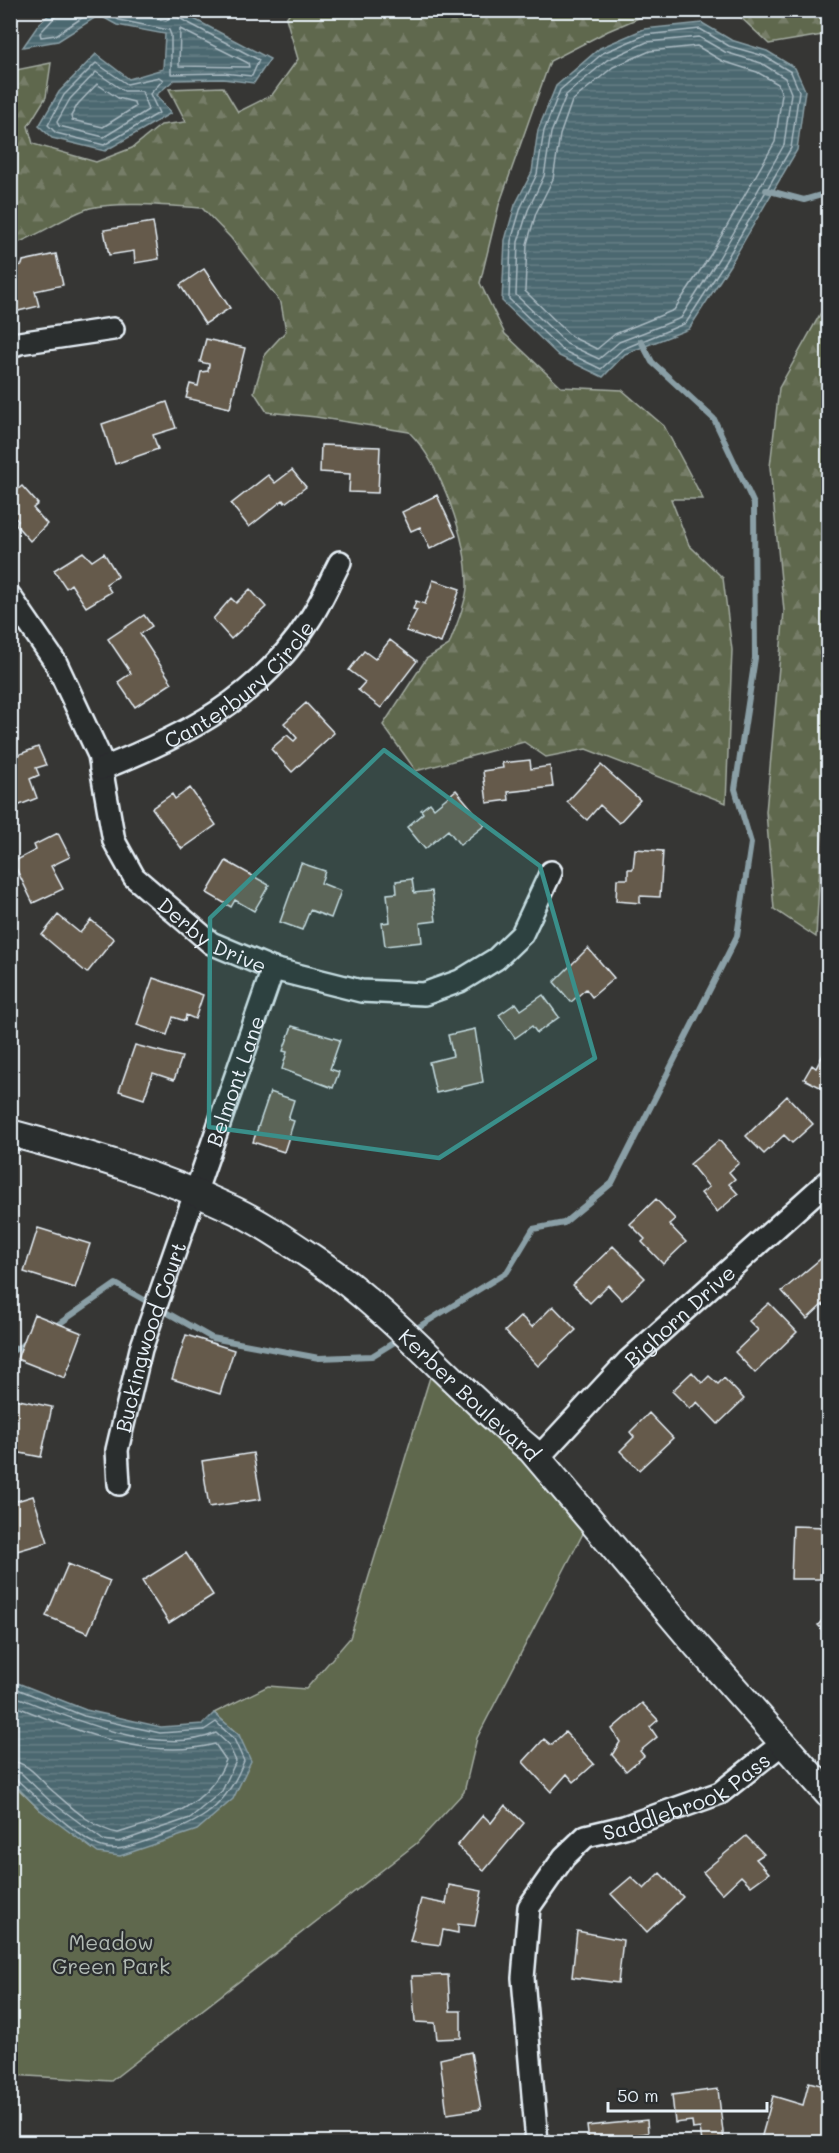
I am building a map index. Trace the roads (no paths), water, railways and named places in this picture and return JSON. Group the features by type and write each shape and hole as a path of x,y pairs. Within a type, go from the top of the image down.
{"street":[{"path":"10,346 113,329"},
{"name":"Canterbury Circle","path":"101,769 154,748 210,719 250,688 284,654 310,620 340,562"},
{"name":"Derby Drive","path":"10,596 56,663 99,755 114,841 134,877 211,943 273,969 362,991 424,994 460,981 496,959 522,934 551,872"},
{"name":"Belmont Lane","path":"196,1193 273,969"},
{"name":"Kerber Boulevard","path":"10,1133 91,1155 196,1193 233,1209 317,1261 405,1334 538,1458 828,1794"},
{"name":"Bighorn Drive","path":"538,1458 628,1361 828,1182"},
{"name":"Buckingwood Court","path":"119,1484 117,1450 141,1349 196,1193"},
{"name":"Saddlebrook Pass","path":"537,2142 529,2078 523,1977 529,1907 564,1857 586,1836 624,1827 720,1794 783,1743"}],"water":[{"path":"177,10 270,59 254,83 223,79 174,80 156,95 171,113 105,151 52,138 39,126 59,92 96,54 129,79 163,69 165,34 117,25 99,15 58,41 23,47 39,24 53,11"},
{"path":"702,23 731,40 767,51 795,68 805,90 797,150 730,265 689,329 625,354 603,377 559,356 502,301 505,240 515,205 532,172 538,130 556,86 600,48 644,29"},
{"path":"10,1680 86,1710 161,1727 203,1724 214,1713 239,1735 251,1761 233,1799 197,1830 120,1856 98,1853 40,1810 11,1781"}],"waterway":[{"path":"766,190 804,200 828,193"},
{"path":"412,1331 507,1272 533,1229 564,1223 612,1183 737,936 751,843 735,789 755,658 754,504 714,419 652,362 641,341"},
{"path":"53,1328 116,1284 212,1338 319,1358 372,1356 401,1338"},
{"path":"10,1352 29,1342"}],"park label":[{"name":"Meadow Green Park","path":"111,1953"}]}
